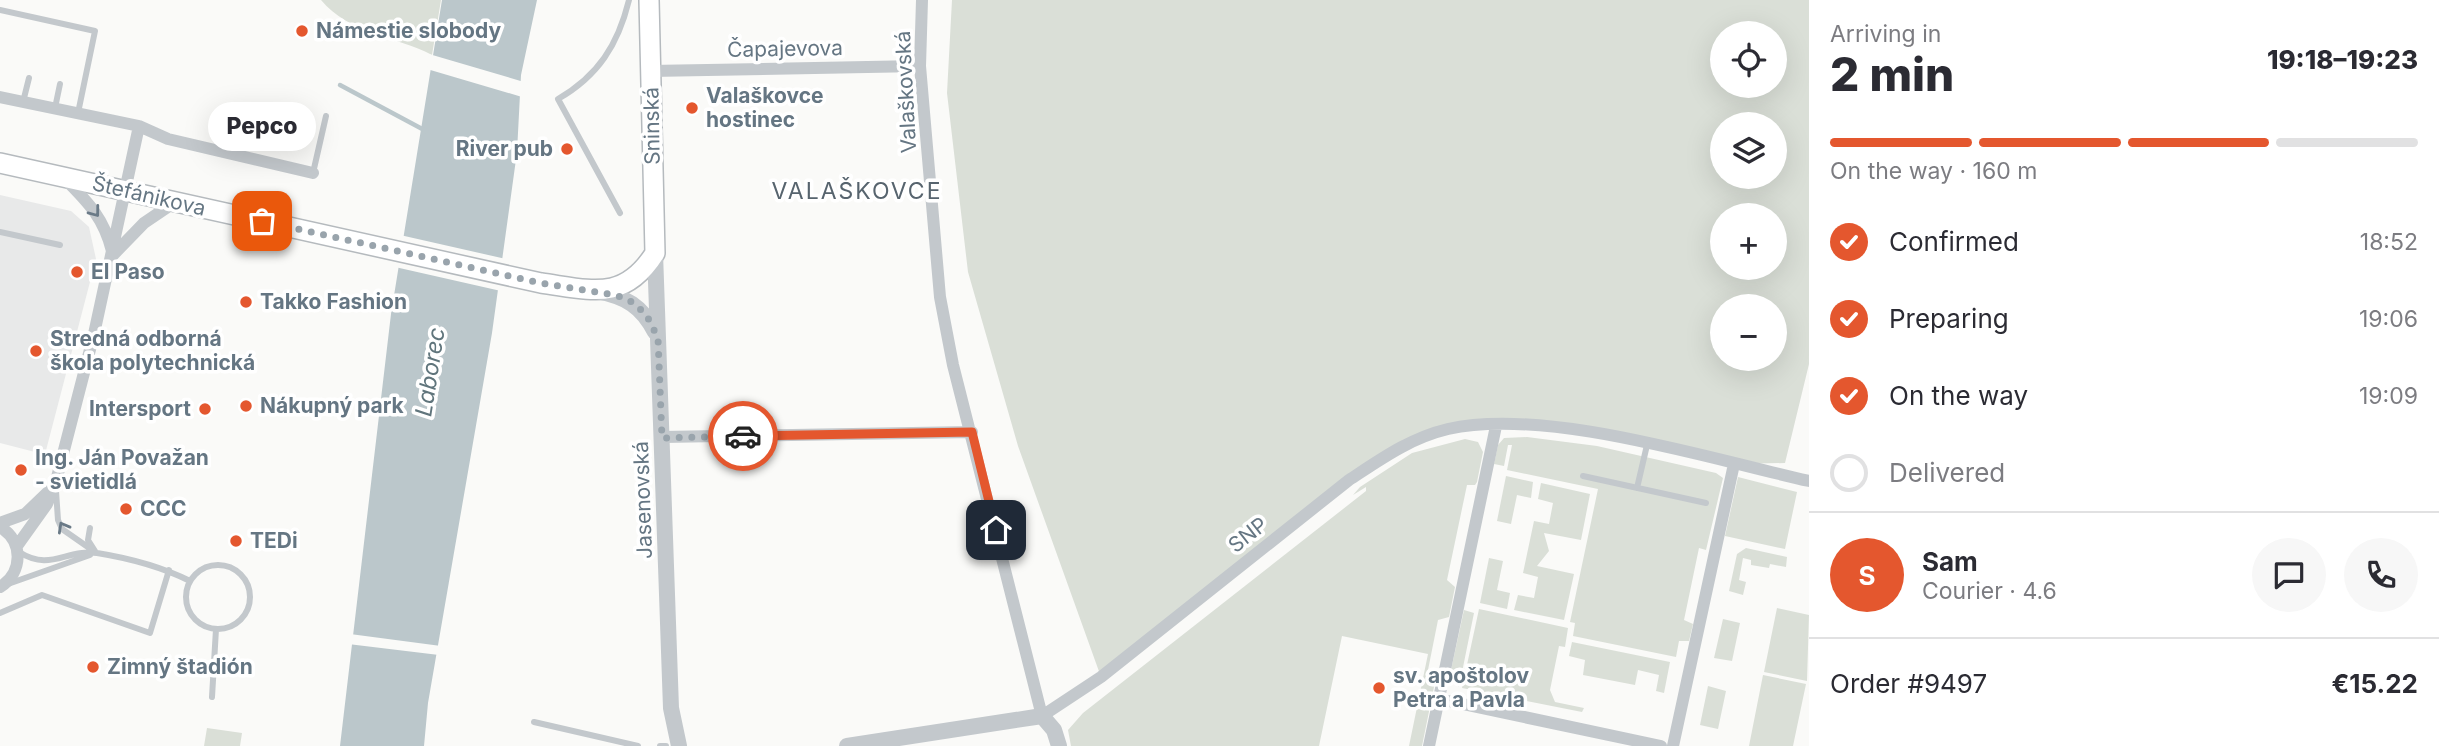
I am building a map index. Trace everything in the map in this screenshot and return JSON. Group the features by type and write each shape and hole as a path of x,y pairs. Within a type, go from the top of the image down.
{"main road":[{"name":"Sninská","path":"649,0 655,253"},
{"name":"Štefánikova","path":"0,163 541,283 585,289 614,288 631,282 655,253"}],"street":[{"name":"Valaškovská","path":"922,0 920,66 940,297 953,365 1042,716"},
{"name":"Čapajevova","path":"650,71 920,66"},
{"path":"0,97 139,126 168,139 313,173"},
{"path":"17,549 47,504 55,485 113,255 139,126"},
{"path":"63,177 98,213 106,226 113,255"},
{"path":"113,255 144,223 175,202"},
{"name":"Jasenovská","path":"655,253 671,708 680,746"},
{"path":"585,289 615,295 635,304 646,314 658,338"},
{"path":"1429,746 1496,426"},
{"name":"SNP","path":"1042,716 1101,677 1339,488 1411,441 1450,429 1496,426 1562,429 1809,481"},
{"path":"662,438 972,432"},
{"path":"1673,746 1734,464"},
{"path":"1,587 17,568 17,549 12,537 0,525 25,514 55,485"},
{"path":"1439,699 1661,746"},
{"path":"846,746 1042,716 1054,730 1059,746"}],"lane":[{"path":"620,213 558,99 584,84 606,57 629,0"},
{"path":"0,10 96,28 78,113"},
{"path":"23,102 29,78"},
{"path":"55,108 60,84"},
{"path":"313,173 326,116"},
{"path":"0,232 60,245"},
{"path":"94,334 120,341"},
{"path":"1637,488 1647,445"},
{"path":"1583,476 1706,503"},
{"path":"55,485 58,520 62,529 96,553"},
{"path":"90,528 88,540 96,553"},
{"path":"17,549 39,561 50,562 79,553 96,553 169,570 190,581"},
{"path":"1,587 96,553"},
{"path":"217,565 237,571 245,579 250,599 248,610 233,625 216,629 199,622 188,608 190,581 197,573 217,565"},
{"path":"0,613 42,595 150,633 169,570"},
{"path":"212,698 216,629"},
{"path":"534,722 638,746"},
{"path":"660,746 666,746"}],"shaded area":[{"path":"321,0 441,0 432,55 359,27 332,11"},
{"path":"952,0 1809,0 1809,364 1785,463 1734,464 1576,431 1475,426 1392,451 1101,677 1018,446 968,272 947,93"},
{"name":"Stredná odborná škola polytechnická","path":"0,195 71,211 89,227 96,259 44,458 34,455 35,452 0,443"},
{"path":"1527,437 1597,446 1716,473 1723,478 1706,550 1699,548 1684,620 1693,624 1689,641 1679,641 1676,657 1573,636 1575,623 1570,622 1598,489 1507,470 1512,445 1508,445 1504,466 1494,464 1498,445 1504,438"},
{"path":"1465,439 1478,442 1483,452 1477,482 1475,485 1467,485 1447,580 1455,587 1449,617 1438,620 1428,670 1436,677 1422,746 1409,746 1428,654 1342,636 1319,746 1071,746 1068,730 1083,713 1366,491 1366,487 1353,495 1360,487 1412,453"},
{"path":"1506,476 1533,482 1531,498 1517,495 1511,524 1497,521"},
{"path":"1738,477 1797,492 1785,549 1725,536"},
{"path":"1541,483 1590,494 1581,540 1544,533 1549,551 1537,566 1574,574 1564,620 1514,610 1518,595 1534,598 1538,577 1523,573 1534,521 1549,524 1553,503 1538,499"},
{"path":"1746,548 1787,557 1786,567 1770,564 1769,568 1751,565 1751,560 1743,558 1739,580 1746,582 1743,595 1729,591 1737,554"},
{"path":"1489,558 1503,561 1497,590 1510,593 1507,609 1480,603"},
{"path":"1777,608 1809,615 1807,681 1764,672"},
{"path":"1479,609 1568,628 1565,647 1559,646 1550,690 1555,702 1584,708 1582,712 1462,688"},
{"path":"1464,610 1474,613 1459,687 1452,678 1451,670"},
{"path":"1723,619 1740,623 1732,661 1714,658"},
{"path":"1572,642 1670,662 1664,693 1656,691 1659,675 1638,670 1635,685 1583,675 1585,660 1569,656"},
{"path":"1763,675 1806,684 1793,746 1749,746"},
{"path":"1708,686 1726,691 1718,729 1700,725"},
{"path":"207,728 242,733 240,746 204,746"}],"water":[{"name":"Laborec","path":"442,0 537,0 521,75 517,152 492,333 428,703 424,746 340,746 391,314"}],"pier":[{"path":"429,54 524,82 522,97 427,69"},
{"path":"400,235 506,259 501,291 395,267"},
{"path":"350,634 441,646 439,655 348,644"}],"waterway":[{"path":"340,85 426,131"}],"way so far":[{"path":"262,221 629,300 646,314 658,338 662,438 743,436"}],"place":[{"name":"Námestie slobody","path":"302,31"},
{"name":"Valaškovce hostinec","path":"692,108"},
{"name":"River pub","path":"567,149"},
{"name":"Pepco","path":"262,221"},
{"name":"El Paso","path":"77,272"},
{"name":"Takko Fashion","path":"246,302"},
{"name":"Stredná odborná škola polytechnická","path":"36,351"},
{"name":"Nákupný park","path":"246,406"},
{"name":"Intersport","path":"205,409"},
{"name":"Ing. Ján Považan - svietidlá","path":"21,470"},
{"name":"CCC","path":"126,509"},
{"name":"TEDi","path":"236,541"},
{"name":"Zimný štadión","path":"93,667"},
{"name":"sv. apoštolov Petra a Pavla","path":"1379,688"}],"district":[{"name":"VALAŠKOVCE","path":"857,191"}],"route":[{"path":"743,436 972,432 996,530"}]}
